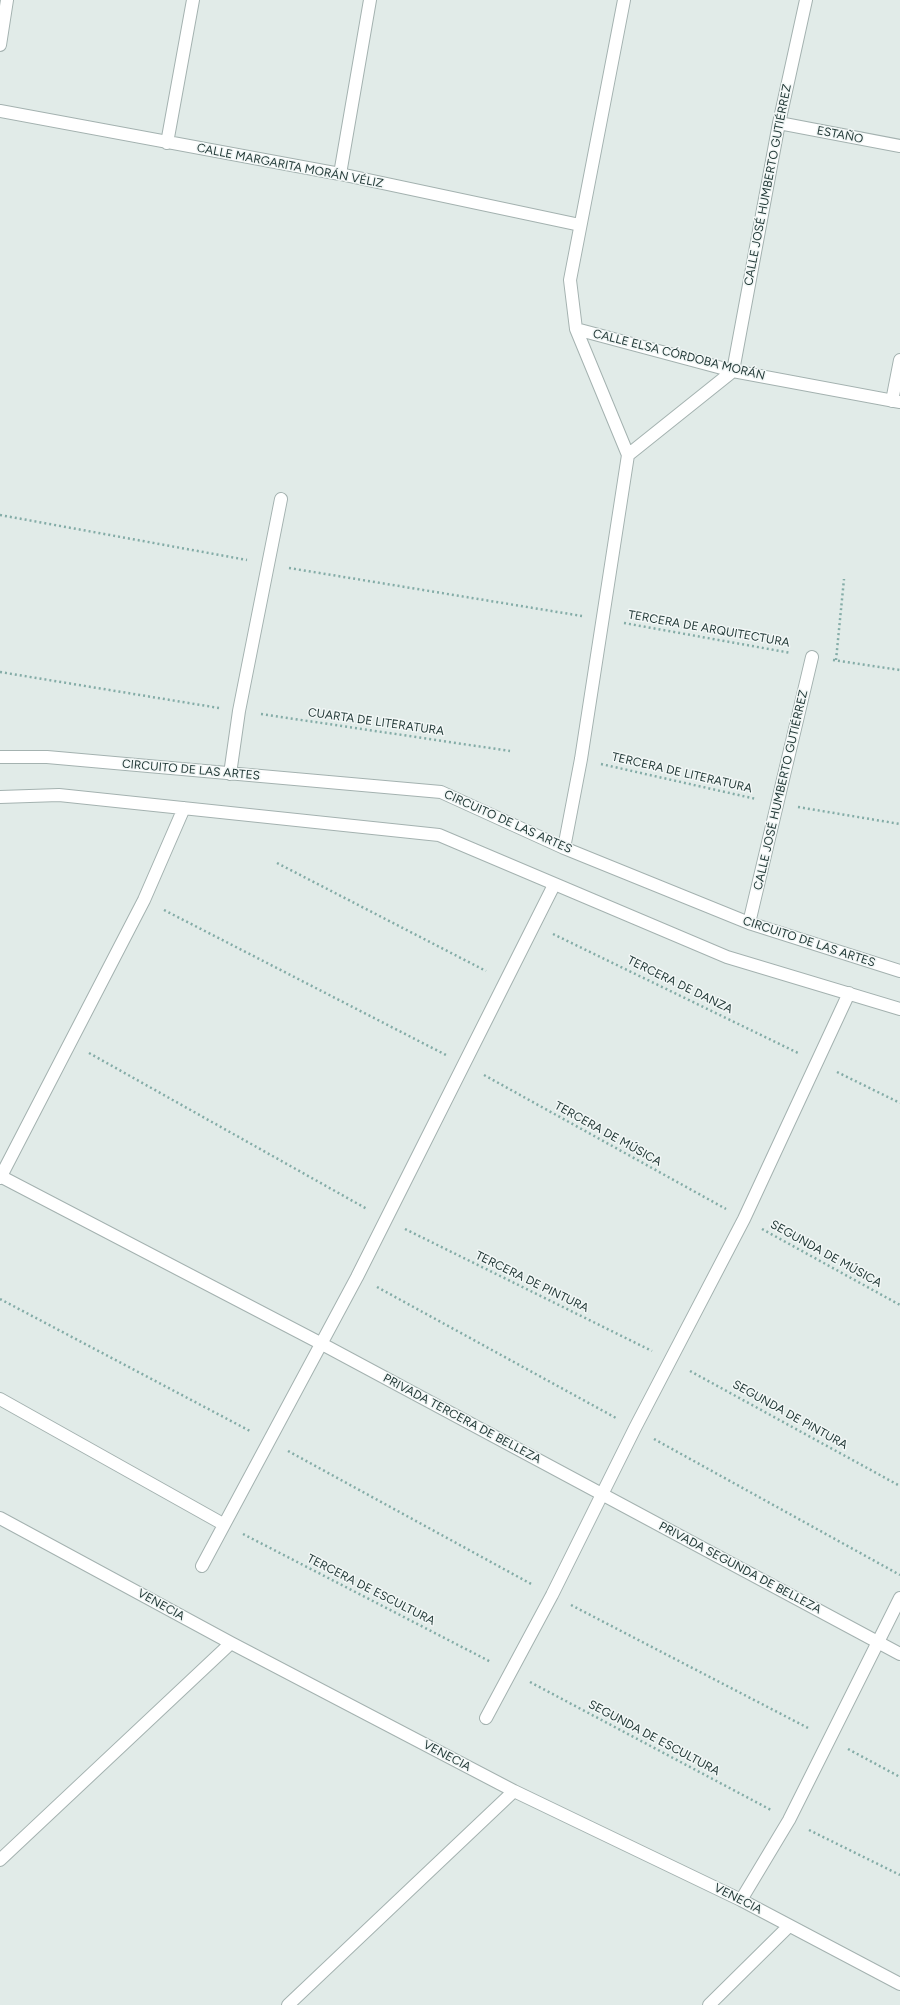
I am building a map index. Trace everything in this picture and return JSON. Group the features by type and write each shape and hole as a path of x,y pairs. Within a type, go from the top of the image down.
{"street":[{"path":"0,45 8,0"},
{"path":"167,143 193,0"},
{"path":"340,174 370,0"},
{"path":"564,848 581,759 628,455 576,329 570,280 624,0"},
{"name":"CALLE JOSÉ HUMBERTO GUTIÉRREZ","path":"733,371 779,123 806,0"},
{"name":"CALLE MARGARITA MORÁN VÉLIZ","path":"0,111 340,174 580,225"},
{"name":"ESTAÑO","path":"779,123 900,146"},
{"name":"CALLE ELSA CÓRDOBA MORÁN","path":"576,329 733,371 896,401"},
{"path":"896,401 900,360"},
{"path":"628,455 733,371"},
{"path":"230,774 239,711 281,499"},
{"name":"CALLE JOSÉ HUMBERTO GUTIÉRREZ","path":"749,924 812,656"},
{"name":"CIRCUITO DE LAS ARTES","path":"0,757 47,756 230,774 441,792 564,848 749,924 900,971"},
{"path":"0,797 59,795 439,835 554,886 727,957 849,992 900,1009"},
{"path":"0,1177 144,900 184,808"},
{"path":"202,1566 268,1440 322,1344 357,1277 554,886"},
{"path":"486,1718 552,1595 635,1428 744,1219 849,992"},
{"name":"PRIVADA TERCERA DE BELLEZA","path":"0,1177 322,1344 603,1494"},
{"path":"0,1399 223,1524"},
{"name":"PRIVADA SEGUNDA DE BELLEZA","path":"603,1494 900,1654"},
{"name":"VENECIA","path":"0,1518 231,1643 514,1791 741,1900 900,1984"},
{"path":"741,1900 789,1820 828,1739 900,1598"},
{"path":"0,1860 231,1643"},
{"path":"288,2005 514,1791"},
{"path":"709,2005 789,1926"}],"path":[{"name":"TERCERA DE ARQUITECTURA","path":"0,515 267,564 900,670"},
{"path":"836,660 844,579"},
{"name":"CUARTA DE LITERATURA","path":"0,672 239,711 510,751"},
{"name":"TERCERA DE LITERATURA","path":"581,759 778,804 900,824"},
{"path":"277,864 506,981"},
{"name":"TERCERA DE MÚSICA","path":"144,900 464,1064 744,1219"},
{"name":"TERCERA DE DANZA","path":"534,925 900,1103"},
{"name":"TERCERA DE PINTURA","path":"70,1043 385,1219 671,1361"},
{"name":"SEGUNDA DE MÚSICA","path":"744,1219 900,1305"},
{"path":"357,1277 635,1428 900,1575"},
{"path":"0,1300 268,1440 552,1595 900,1777"},
{"name":"SEGUNDA DE PINTURA","path":"671,1361 900,1486"},
{"name":"TERCERA DE ESCULTURA","path":"223,1524 510,1672"},
{"name":"SEGUNDA DE ESCULTURA","path":"510,1672 789,1820 900,1875"}]}
